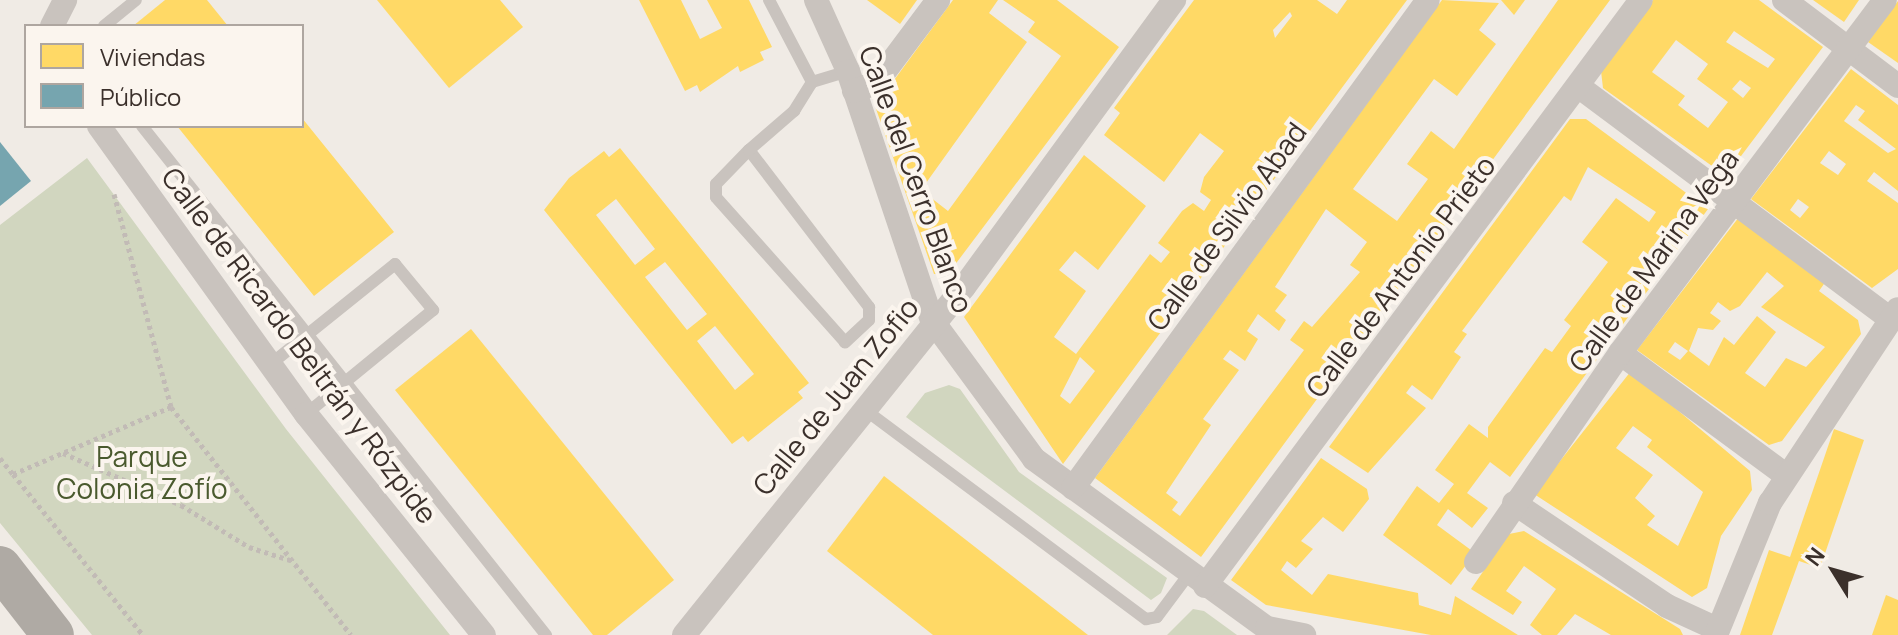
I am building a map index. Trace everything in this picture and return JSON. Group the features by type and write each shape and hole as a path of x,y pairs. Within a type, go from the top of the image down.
{"highway":[{"path":"0,567 53,635"},
{"path":"0,612 20,635"}],"street":[{"path":"53,24 65,0"},
{"name":"Calle del Cerro Blanco","path":"816,0 851,81 932,320 1034,459 1267,628 1304,635"},
{"path":"851,81 876,83 938,0"},
{"name":"Calle de Juan Zofio","path":"684,635 932,320 1173,0"},
{"name":"Calle de Silvio Abad","path":"1073,488 1428,0"},
{"name":"Calle de Antonio Prieto","path":"1197,580 1641,0"},
{"path":"1784,0 1898,86"},
{"name":"Calle de Marina Vega","path":"1476,562 1620,353 1885,0"},
{"path":"1514,503 1667,606 1716,632 1787,476 1895,314 1731,203 1578,86"},
{"name":"Calle de Ricardo Beltrán y Rózpide","path":"100,128 306,414 484,635"},
{"path":"1620,353 1787,476"}],"lane":[{"path":"106,24 136,0"},
{"path":"769,0 812,82"},
{"path":"812,82 851,81"},
{"path":"749,150 869,307 869,320 845,342 716,197 716,184 749,150 794,111 812,82"},
{"path":"144,128 343,385 546,635"},
{"path":"272,363 395,264 433,310 306,414"},
{"path":"861,407 1146,619 1157,617 1197,580"}],"path":[{"path":"127,202 110,178 171,407 351,635"},
{"path":"13,474 171,407"},
{"path":"63,453 181,505 249,547 293,561"},
{"path":"0,458 143,635"}],"green space":[{"name":"Parque Colonia Zofío","path":"87,158 286,429 450,635 92,635 0,523 0,225"},
{"path":"949,385 960,389 1019,472 1167,578 1161,593 1151,600 906,417 925,393"},
{"path":"1193,609 1204,611 1237,635 1167,635"}],"building: Viviendas":[{"path":"165,0 207,0 226,24 135,24"},
{"path":"377,0 500,0 523,27 449,88"},
{"path":"639,0 681,0 700,39 722,28 707,0 749,0 772,47 760,52 764,60 740,72 738,66 700,92 697,85 685,91"},
{"path":"867,0 917,0 900,24"},
{"path":"953,0 998,0 989,13 1027,42 921,190 948,211 1061,56 1028,32 1035,22 1003,0 1057,0 1119,47 948,274 934,274 875,106"},
{"path":"1194,0 1317,0 1337,14 1347,0 1407,0 1063,464 964,317 1084,155 1146,206 1098,270 1075,251 1059,270 1086,291 1054,337 1076,354 1150,254 1161,263 1170,252 1158,243 1182,211 1193,203 1204,211 1211,200 1200,192 1204,177 1224,151 1200,133 1164,182 1104,135 1120,113 1114,108","holes":["1290,12 1292,16 1275,38 1273,30","1080,357 1095,371 1070,404 1060,396"]},
{"path":"1442,0 1499,3 1479,30 1496,44 1457,96 1434,79 1353,189 1397,221 1428,179 1407,164 1431,131 1454,149 1558,0 1610,0 1201,557 1095,478","holes":["1326,209 1367,242 1350,265 1360,272 1312,327 1304,321 1290,340 1304,350 1180,516 1172,510 1178,502 1166,493 1211,425 1203,419 1239,370 1223,359 1230,350 1245,361 1258,339 1247,331 1258,314 1279,331 1286,320 1275,311 1287,295 1275,287"]},
{"path":"1501,0 1525,0 1514,15"},
{"path":"1653,0 1759,0 1823,47 1726,176 1603,88 1601,71","holes":["1734,31 1775,59 1768,68 1726,42","1676,40 1708,64 1697,79 1728,102 1708,128 1678,105 1685,96 1652,72","1740,80 1751,88 1743,98 1732,89"]},
{"path":"1813,0 1859,0 1844,22"},
{"path":"1898,1 1898,63 1868,42"},
{"path":"1851,69 1898,105 1898,191 1874,172 1867,181 1898,203 1898,269 1872,288 1751,199","holes":["1856,105 1865,111 1858,120 1896,149 1888,153 1844,121","1829,151 1846,164 1838,175 1820,163","1798,199 1809,207 1800,218 1790,210"]},
{"path":"1570,119 1586,119 1708,209 1510,477 1490,462 1467,493 1488,508 1472,528 1448,509 1437,525 1475,553 1451,585 1383,535 1417,486 1439,503 1454,484 1435,470 1469,424 1488,438 1488,427 1545,348 1552,352 1571,326 1564,320 1608,262 1582,242 1616,198 1649,222 1656,212 1588,167 1571,201 1564,196 1462,331 1467,334 1454,352 1461,357 1432,400 1412,385 1406,393 1426,408 1368,473 1329,447"},
{"path":"304,120 394,232 314,296 179,128 304,128"},
{"path":"620,148 809,383 798,392 803,398 748,442 743,436 732,444 544,210 569,178 604,151 609,157","holes":["616,199 655,249 635,265 596,215","665,262 707,314 687,330 645,277","715,326 754,374 735,390 697,341"]},
{"path":"1739,217 1826,281 1819,291 1858,320 1861,334 1782,441 1769,445 1637,350","holes":["1767,272 1784,286 1761,307 1825,347 1806,367 1786,358 1765,387 1745,373 1776,332 1757,316 1734,345 1724,337 1709,366 1689,351 1698,328 1713,330 1721,321 1710,313 1718,302 1730,311 1740,306","1675,342 1688,351 1680,360 1668,352"]},
{"path":"471,329 674,580 607,635 593,635 395,390"},
{"path":"1631,371 1750,471 1752,490 1721,536 1707,588 1692,597 1534,494","holes":["1633,426 1652,440 1647,447 1703,492 1678,546 1647,525 1655,516 1635,498 1653,475 1616,448"]},
{"path":"1834,429 1864,440 1820,568 1799,561 1772,635 1740,635 1769,550 1790,557"},
{"path":"1321,458 1367,489 1369,499 1343,532 1323,517 1301,541 1313,549 1296,568 1287,561 1281,570 1312,595 1328,574 1418,593 1419,605 1451,615 1455,596 1518,635 1431,635 1266,605 1231,580"},
{"path":"884,476 1088,635 933,635 827,551"},
{"path":"1524,531 1680,629 1683,635 1611,635 1575,614 1557,635 1542,635 1530,625 1556,589 1524,566 1506,591 1522,602 1513,615 1471,589 1509,534"},
{"path":"1886,595 1898,600 1898,635 1872,635"}],"building: Público":[{"path":"0,142 31,181 0,206"}]}
